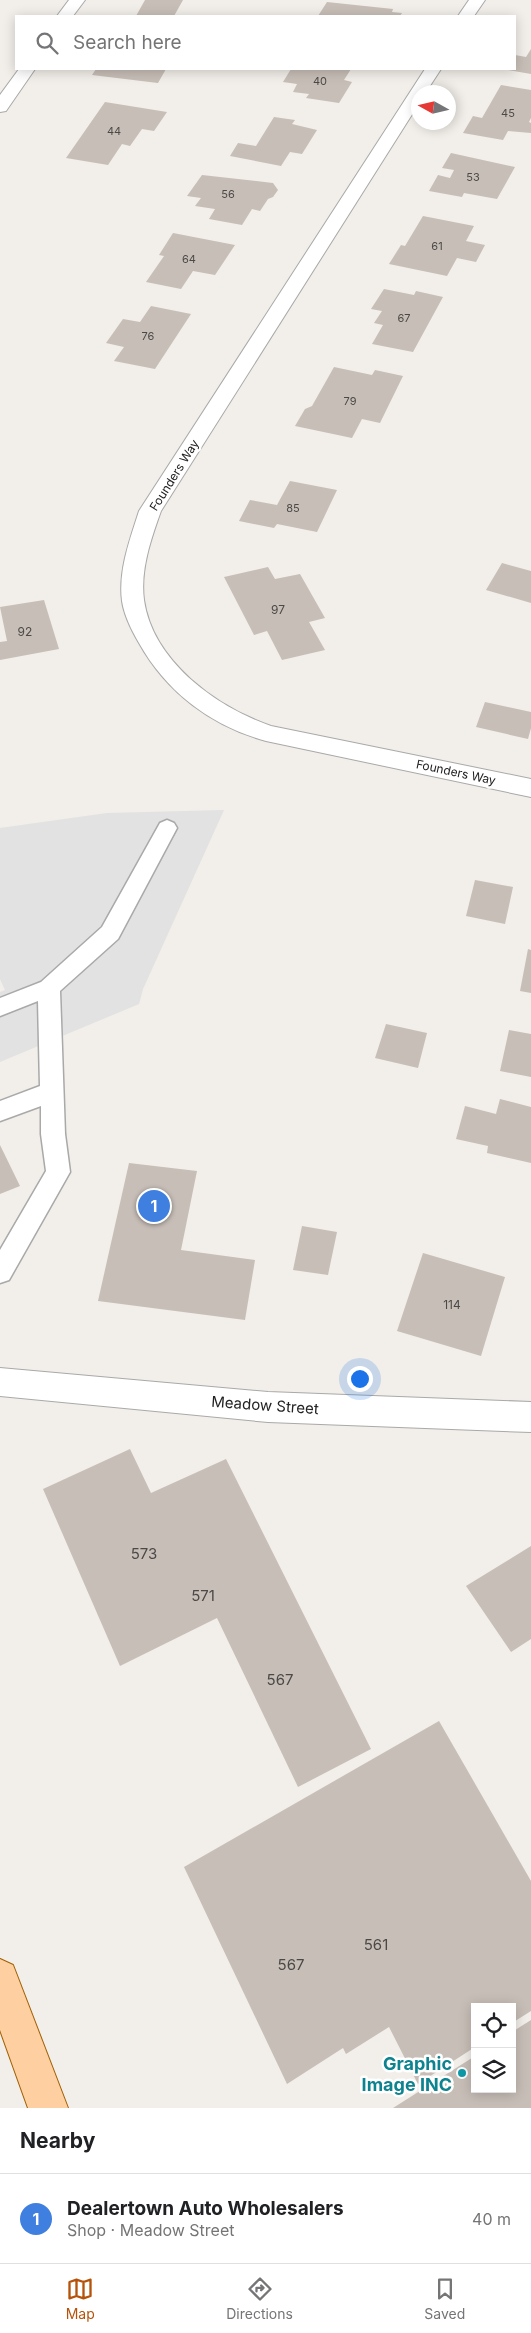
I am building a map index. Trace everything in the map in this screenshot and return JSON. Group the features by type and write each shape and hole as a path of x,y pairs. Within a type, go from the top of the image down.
{"main road":[{"path":"0,1978 48,2108"}],"street":[{"path":"66,15 77,0"},
{"path":"467,15 477,0"},
{"path":"0,106 26,70"},
{"name":"Founders Way","path":"432,70 150,511 134,556 132,599 144,633 161,661 180,682 211,707 237,722 266,733 531,788"},
{"name":"Meadow Street","path":"0,1382 268,1407 531,1417"}],"lane":[{"path":"0,1007 49,988 110,933 167,828"},
{"path":"0,1272 58,1172 53,1134 49,988"},
{"path":"0,1110 51,1092"}],"shaded area":[{"path":"224,810 143,989 139,1004 0,1062 0,992 5,990 0,979 0,828 107,813"}],"building":[{"path":"145,0 183,0 175,15 137,15"},
{"path":"327,2 393,9 392,12 402,13 401,15 319,15"},
{"path":"531,49 531,74 508,70 516,70 516,55 526,57"},
{"path":"95,70 165,70 158,83 92,75"},
{"path":"290,70 350,70 344,80 352,82 339,103 306,98 309,94 293,92 297,84 283,82"},
{"path":"501,85 531,90 531,118 529,122 531,123 531,133 508,131 503,140 463,133 473,116 482,118"},
{"path":"105,102 167,112 154,131 142,129 130,146 122,144 108,165 66,158"},
{"path":"274,117 295,120 292,124 317,130 302,154 290,152 281,166 230,156 238,143 256,146"},
{"path":"451,153 515,167 497,199 464,193 462,197 429,191 438,175 450,178 454,170 442,168"},
{"path":"202,175 273,183 278,190 273,197 268,199 260,211 252,209 242,225 209,219 215,209 195,206 201,198 187,196"},
{"path":"423,216 474,226 466,241 485,245 476,262 457,258 447,276 389,264 401,245 405,246"},
{"path":"173,233 235,245 215,275 193,271 181,289 146,282 164,256 159,255"},
{"path":"384,289 414,295 416,291 443,297 413,352 372,344 383,325 374,323 382,311 371,309"},
{"path":"151,306 191,314 155,369 114,361 124,347 106,343 123,319 140,322"},
{"path":"334,367 372,375 375,370 403,376 380,423 362,419 352,438 295,426 305,409 312,406"},
{"path":"290,481 337,490 317,532 277,524 274,528 239,521 250,500 277,505"},
{"path":"502,563 531,571 531,603 486,590"},
{"path":"268,567 275,579 300,574 325,618 309,622 325,650 282,660 267,631 254,635 224,577"},
{"path":"44,600 59,649 0,660 0,642 7,641 0,607"},
{"path":"485,702 531,712 531,728 528,739 476,727"},
{"path":"475,880 513,887 505,924 466,916"},
{"path":"528,949 531,950 531,993 520,991"},
{"path":"386,1024 427,1033 418,1068 375,1058"},
{"path":"509,1030 531,1034 531,1077 500,1071"},
{"path":"500,1099 531,1107 531,1163 487,1153 488,1146 456,1139 465,1106 496,1114"},
{"path":"0,1145 20,1186 0,1194"},
{"path":"129,1163 197,1171 181,1250 255,1260 245,1320 98,1301"},
{"path":"302,1226 337,1232 328,1275 293,1270"},
{"path":"423,1253 505,1277 481,1356 397,1331"},
{"path":"130,1449 151,1493 226,1459 371,1749 298,1787 217,1618 120,1666 43,1489"},
{"path":"531,1546 531,1639 511,1652 466,1586"},
{"path":"439,1721 531,1881 531,2011 516,2020 516,2003 471,2003 471,2050 418,2084 389,2027 346,2054 343,2048 287,2084 184,1867"},
{"name":"Graphic Image INC","path":"531,2020 531,2108 393,2108 471,2059 471,2093 516,2093 516,2029"}],"place":[{"name":"Dealertown Auto Wholesalers","path":"154,1206"},
{"name":"Graphic Image INC","path":"462,2073"}]}
